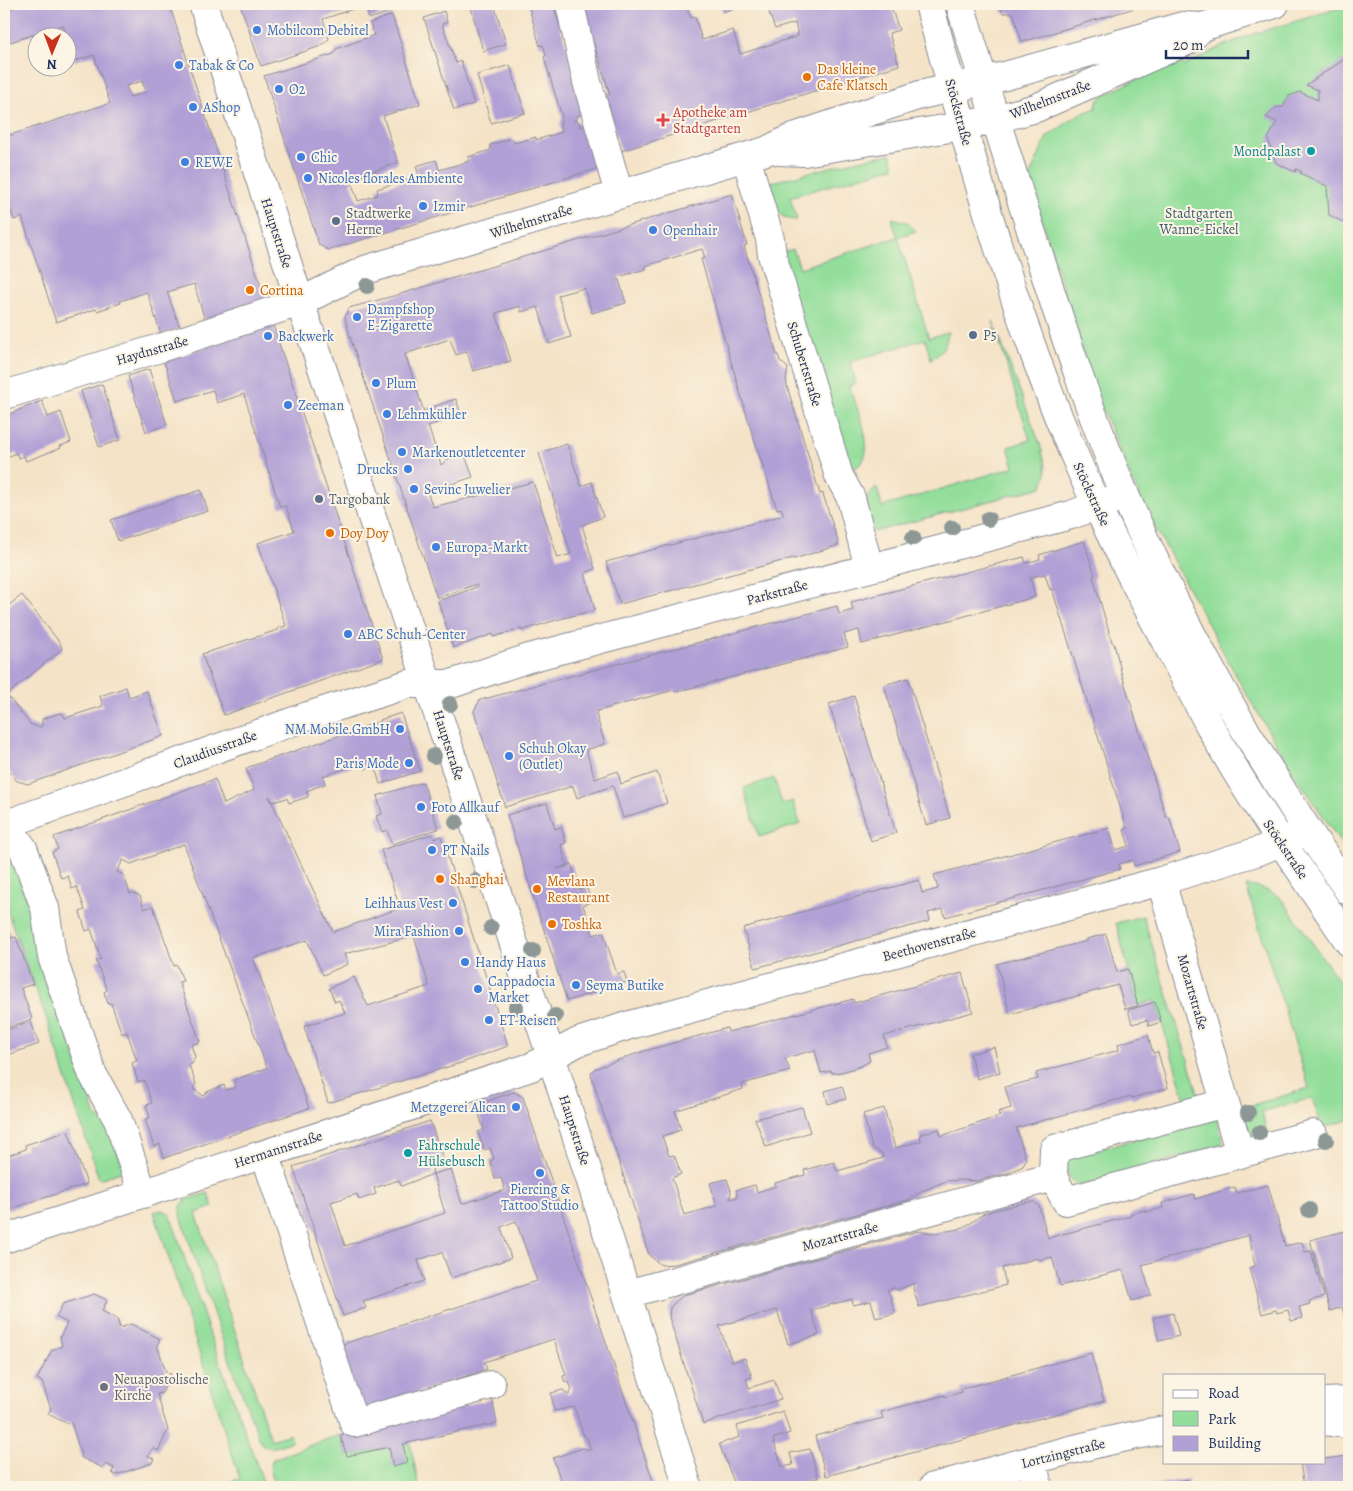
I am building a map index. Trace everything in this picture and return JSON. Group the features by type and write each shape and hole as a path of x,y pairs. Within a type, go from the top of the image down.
{"street":[{"name":"Hauptstraße","path":"204,4 300,302 551,1056 688,1487"},
{"path":"570,4 587,82 619,194"},
{"name":"Stöckstraße","path":"929,4 962,126 1018,308 1066,434 1097,506 1218,742 1281,842 1349,942"},
{"name":"Stöckstraße","path":"960,4 1080,381 1125,495 1158,570 1200,652 1264,762 1307,830 1349,890"},
{"name":"Wilhelmstraße","path":"300,302 365,270 756,154 794,137 920,95 984,81 1183,26 1202,27 1275,4"},
{"name":"Wilhelmstraße","path":"756,154 804,152 962,126 1036,108 1189,40 1202,27"},
{"name":"Schubertstraße","path":"756,154 772,255 839,476 851,498 869,568"},
{"name":"Haydnstraße","path":"4,395 243,322 300,302"},
{"name":"Parkstraße","path":"428,684 451,684 529,658 1071,515 1125,495"},
{"name":"Claudiusstraße","path":"4,824 308,716 408,684 428,684"},
{"path":"4,824 24,848 45,908 52,956 92,1073 118,1120 143,1194"},
{"name":"Beethovenstraße","path":"551,1056 578,1042 630,1025 1161,881 1252,854 1307,830"},
{"name":"Mozartstraße","path":"1161,881 1240,1154"},
{"name":"Hermannstraße","path":"4,1239 532,1066 551,1056"},
{"path":"1225,1103 1054,1149 1053,1177 1066,1201 1313,1134"},
{"path":"265,1154 354,1423 491,1386"},
{"name":"Mozartstraße","path":"627,1294 1053,1177"},
{"path":"1326,1402 1349,1401"},
{"path":"1326,1421 1349,1424"},
{"name":"Lortzingstraße","path":"933,1487 1032,1460 1134,1435 1163,1430"},
{"path":"1032,1460 1038,1487"}],"green space":[{"name":"Stadtgarten Wanne-Eickel","path":"1349,5 1349,855 1290,767 1243,688 1143,505 1096,395 1029,178 1047,137 1078,115 1096,108 1097,102 1102,96 1176,61 1180,61 1184,66 1247,36"},
{"path":"891,154 894,167 790,197 797,220 783,217 773,203 768,183 858,160"},
{"path":"892,218 907,222 916,231 898,237 929,338 948,332 941,351 931,359 925,339 850,362 856,383 849,386 863,424 866,445 862,462 854,468 844,470 779,254 793,249 800,268 897,237"},
{"path":"993,321 1040,444 1046,466 1046,475 1042,487 874,532 868,514 867,502 871,492 877,488 882,507 1014,467 1008,447 1030,440"},
{"path":"774,778 782,804 793,801 800,824 759,837 744,788"},
{"path":"12,851 34,911 29,922 96,1117 107,1122 124,1171 99,1179 48,1023 4,902 4,854"},
{"path":"1246,886 1266,890 1275,894 1283,901 1349,995 1349,1120 1322,1128 1312,1098 1262,1112 1267,1133 1249,1138 1239,1109 1309,1088"},
{"path":"1143,916 1200,1099 1186,1103 1155,1000 1138,1006 1116,923"},
{"path":"1217,1118 1222,1145 1079,1186 1069,1177 1067,1166 1070,1157"},
{"path":"208,1193 213,1207 196,1213 271,1440 290,1434 292,1441 276,1447 264,1446 261,1443 239,1386 180,1213 180,1208 185,1201"},
{"path":"163,1210 170,1214 209,1332 265,1487 206,1487 240,1479 154,1212"},
{"path":"339,1435 347,1456 410,1443 419,1487 275,1487 270,1467 273,1459"}],"building":[{"path":"26,4 169,4 264,300 205,320 194,284 167,292 180,328 161,334 147,292 97,311 96,309 56,322 22,217 14,220 4,191 4,137 110,103 94,55 78,60 78,28 64,28 63,25 54,28 28,28 28,36 4,44 4,11","holes":["142,81 146,92 130,97 126,86"]},
{"path":"240,4 413,4 369,19 365,5 323,19 329,39 321,46 261,66"},
{"path":"470,4 494,4 506,44 483,51"},
{"path":"528,4 553,4 587,113 577,116 574,122 578,121 580,127 590,124 603,167 328,250 319,245 264,76 334,54 336,49 374,35 370,23 392,15 420,104 383,116 398,163 350,179 358,201 378,195 377,189 419,176 416,166 436,160 439,170 470,161 468,157 491,150 490,145 512,138 514,143 536,137 536,140 562,132 560,126 562,117 544,57 546,55 543,45 540,46"},
{"path":"581,4 673,4 674,9 686,6 691,18 695,17 702,40 733,30 740,54 798,36 795,23 775,29 766,4 890,4 899,30 889,33 899,65 621,151 603,96 610,94"},
{"path":"720,4 746,4 723,12"},
{"path":"999,4 1148,4 1022,42 1013,13 1003,13"},
{"path":"444,11 447,22 442,24 456,63 461,61 474,104 454,110 424,18"},
{"name":"Mondpalast","path":"1349,56 1349,225 1329,215 1327,186 1300,173 1302,172 1296,169 1295,172 1276,163 1268,139 1277,122 1266,117 1277,107 1283,107 1289,96 1300,92 1318,100 1318,90 1306,85"},
{"path":"510,65 525,113 491,123 477,75"},
{"path":"732,194 747,245 744,246 777,355 780,361 788,368 787,386 820,494 823,493 839,545 794,559 620,604 606,562 784,515 781,508 777,509 752,433 701,259 705,258 702,249 645,266 646,269 618,277 626,303 592,313 584,288 558,295 571,337 549,344 538,307 521,312 520,306 496,313 511,361 473,371 467,351 456,355 450,339 405,354 424,412 432,407 456,399 461,415 428,426 441,465 448,459 464,453 473,477 427,492 433,507 533,482 558,558 571,554 539,453 567,444 581,486 592,482 603,517 582,525 595,569 585,573 595,610 521,631 521,628 494,637 493,634 453,648 438,601 477,587 474,585 437,598 350,337 345,317 349,308"},
{"path":"273,325 383,659 224,715 202,654 286,626 258,543 294,531 286,506 280,507 244,394 217,403 213,390 177,401 164,361"},
{"path":"149,369 167,425 146,432 128,376"},
{"path":"102,384 120,440 99,447 81,391"},
{"path":"42,401 48,417 61,412 71,442 60,446 61,448 26,461 24,456 19,458 16,453 4,459 4,416"},
{"path":"201,490 208,511 118,541 111,520"},
{"path":"1084,541 1122,675 1166,817 1169,817 1180,852 1134,866 1133,860 1119,864 1120,869 945,917 943,909 935,911 928,913 930,921 755,968 743,928 919,880 922,893 938,889 934,875 1109,828 1115,850 1129,846 1124,830 1127,829 1052,589 1050,590 1045,574 1030,577 1035,597 862,644 859,630 851,632 844,634 848,647 597,711 596,714 605,744 586,750 595,779 618,771 621,784 657,772 667,803 623,818 613,786 577,798 573,786 505,807 474,711 480,700 837,606 839,614 853,610 851,602 1024,557 1026,563 1040,559 1039,555"},
{"path":"22,595 60,643 62,649 7,695 30,724 38,727 42,726 42,719 60,713 65,718 103,706 100,696 126,687 129,697 147,691 163,736 28,784 17,781 4,765 4,609"},
{"path":"908,678 950,818 926,825 884,685"},
{"path":"854,696 896,833 871,841 829,704"},
{"path":"401,713 420,771 380,784 374,764 366,769 361,764 323,776 325,784 306,791 308,797 289,803 287,798 273,802 269,796 333,932 400,908 381,850 432,834 434,839 441,836 508,1046 464,1062 328,1103 304,1026 345,1013 339,1000 335,1002 329,988 354,977 368,1006 429,986 414,936 344,954 348,964 323,975 307,940 253,958 309,1108 164,1158 160,1144 154,1147 145,1119 150,1118 146,1105 152,1103 144,1080 138,1082 132,1063 137,1061 127,1032 122,1034 111,1003 108,1004 104,992 107,990 96,961 101,959 91,929 86,931 80,912 85,910 77,887 72,889 68,876 61,878 52,852 58,849 54,837 215,779 224,804 254,790 246,768","holes":["184,844 267,1068 234,1080 236,1087 226,1090 224,1085 207,1092 204,1096 193,1089 196,1084 189,1065 192,1064 195,1057 191,1045 200,1042 179,982 183,981 177,965 174,966 153,906 144,909 140,896 133,893 130,894 124,875 117,872 123,860 131,864"]},
{"path":"423,782 438,829 392,844 387,830 382,832 376,816 382,814 377,796"},
{"path":"547,803 555,829 561,827 566,843 561,845 567,865 557,869 567,866 571,863 579,890 587,888 591,902 583,905 593,935 603,932 617,974 624,972 627,982 567,1001 507,815"},
{"path":"6,923 11,938 16,937 33,984 21,988 32,1019 7,1028 4,1020 4,924"},
{"path":"1106,934 1117,972 1128,969 1138,1006 1125,1009 1118,985 1010,1014 997,964 1087,941 1087,939"},
{"path":"962,973 973,1012 884,1036 887,1047 868,1053 870,1061 861,1066 842,1072 821,1073 815,1050 785,1058 790,1071 742,1084 743,1089 675,1111 681,1130 662,1136 669,1156 674,1155 681,1174 672,1178 684,1215 717,1206 710,1183 727,1179 731,1191 730,1199 737,1197 736,1190 755,1185 757,1192 776,1186 775,1183 805,1175 804,1170 834,1162 837,1171 883,1158 882,1154 872,1147 863,1114 884,1108 895,1148 921,1141 920,1134 939,1129 941,1136 1000,1116 998,1112 1011,1108 1005,1087 1038,1079 1036,1073 1119,1050 1118,1044 1148,1035 1153,1053 1158,1052 1168,1088 1132,1098 1131,1096 1016,1128 1026,1159 1023,1166 1008,1173 976,1181 946,1181 922,1191 908,1200 675,1264 661,1265 649,1255 592,1078 591,1073 594,1069 641,1052 727,1028 728,1032 853,999 854,1003"},
{"path":"1155,1002 1161,1022 1149,1026 1147,1020 1132,1024 1128,1010"},
{"path":"31,1022 39,1044 5,1056 4,1031"},
{"path":"994,1047 1000,1072 977,1079 970,1054"},
{"path":"842,1086 846,1099 828,1104 825,1091"},
{"path":"514,1092 523,1097 655,1487 563,1487 553,1458 583,1448 591,1450 574,1407 554,1411 551,1393 563,1390 569,1395 572,1389 569,1382 565,1382 563,1376 566,1375 554,1339 484,1362 487,1369 362,1411 340,1345 537,1281 516,1221 501,1227 511,1258 451,1278 442,1252 418,1260 424,1281 363,1301 366,1308 343,1316 293,1167 430,1121 445,1164 432,1169 433,1174 451,1169 462,1204 505,1190 501,1178 495,1179 490,1161 494,1159 490,1148 484,1150 478,1132 484,1130 476,1105","holes":["433,1174 445,1213 345,1246 331,1202 357,1194 359,1200 376,1194 374,1188 399,1180 401,1186"]},
{"path":"802,1107 810,1132 766,1147 755,1119"},
{"path":"68,1131 87,1184 4,1211 4,1157 26,1149 25,1145"},
{"path":"1268,1185 1285,1246 1302,1242 1305,1252 1311,1251 1324,1297 1309,1301 1310,1304 1299,1307 1302,1318 1291,1321 1288,1310 1277,1313 1276,1310 1262,1314 1249,1268 1255,1266 1249,1235 1142,1265 1151,1295 1132,1301 1123,1270 1060,1286 1052,1257 1039,1260 1038,1258 1002,1268 1006,1285 919,1307 913,1289 915,1283 897,1290 894,1288 887,1290 895,1313 876,1318 871,1301 853,1305 852,1299 811,1310 819,1335 788,1344 777,1310 719,1326 732,1362 745,1358 752,1377 746,1379 749,1388 774,1380 781,1399 703,1424 669,1317 670,1308 684,1295 918,1231 935,1233 959,1229 984,1213 1027,1202 1034,1202 1039,1206 1048,1238 1131,1216 1130,1214 1145,1210 1146,1212 1163,1208 1162,1203 1194,1194 1195,1199 1235,1187 1237,1193"},
{"path":"1349,1230 1349,1334 1342,1307 1330,1311 1310,1240"},
{"name":"Neuapostolische Kirche","path":"94,1294 107,1300 102,1311 117,1319 120,1328 131,1324 160,1339 157,1345 166,1372 171,1374 162,1393 157,1394 168,1430 158,1451 153,1448 148,1456 154,1459 152,1463 116,1475 112,1473 114,1468 106,1464 103,1468 82,1458 71,1422 66,1423 48,1414 51,1409 42,1382 37,1379 52,1350 62,1346 60,1337 67,1323 56,1317 63,1304"},
{"path":"1173,1313 1179,1336 1159,1341 1153,1318"},
{"path":"1091,1353 1104,1401 826,1476 815,1436 883,1418 881,1412 945,1395 945,1397 962,1392 961,1389"},
{"path":"492,1399 497,1423 403,1444 407,1463 393,1467 389,1447 347,1456 340,1435"},
{"path":"783,1411 790,1433 773,1439 782,1467 793,1465 790,1453 810,1449 818,1478 782,1487 736,1487 719,1444 740,1437 737,1426"},
{"path":"1347,1456 1349,1487 1304,1487 1300,1464 1326,1464 1326,1459"},
{"path":"1188,1479 1188,1487 1146,1487 1146,1486"}],"place":[{"name":"Mobilcom Debitel","path":"257,30"},
{"name":"Tabak & Co","path":"179,65"},
{"name":"Das kleine Cafe Klatsch","path":"807,77"},
{"name":"O2","path":"279,89"},
{"name":"AShop","path":"193,107"},
{"name":"Apotheke am Stadtgarten","path":"663,120"},
{"name":"Mondpalast","path":"1311,151"},
{"name":"Chic","path":"301,157"},
{"name":"REWE","path":"185,162"},
{"name":"Nicoles florales Ambiente","path":"308,178"},
{"name":"Izmir","path":"423,206"},
{"name":"Stadtwerke Herne","path":"336,221"},
{"name":"Openhair","path":"653,230"},
{"name":"Cortina","path":"250,290"},
{"name":"Dampfshop E-Zigarette","path":"357,317"},
{"name":"P5","path":"973,335"},
{"name":"Backwerk","path":"268,336"},
{"name":"Plum","path":"376,383"},
{"name":"Zeeman","path":"288,405"},
{"name":"Lehmkühler","path":"387,414"},
{"name":"Markenoutletcenter","path":"402,452"},
{"name":"Drucks","path":"408,469"},
{"name":"Sevinc Juwelier","path":"414,489"},
{"name":"Targobank","path":"319,499"},
{"name":"Doy Doy","path":"330,533"},
{"name":"Europa-Markt","path":"436,547"},
{"name":"ABC Schuh-Center","path":"348,634"},
{"name":"NM Mobile.GmbH","path":"400,729"},
{"name":"Schuh Okay (Outlet)","path":"509,756"},
{"name":"Paris Mode","path":"409,763"},
{"name":"Foto Allkauf","path":"421,807"},
{"name":"PT Nails","path":"432,850"},
{"name":"Shanghai","path":"440,879"},
{"name":"Mevlana Restaurant","path":"537,889"},
{"name":"Leihhaus Vest","path":"453,903"},
{"name":"Toshka","path":"552,924"},
{"name":"Mira Fashion","path":"459,931"},
{"name":"Handy Haus","path":"465,962"},
{"name":"Seyma Butike","path":"576,985"},
{"name":"Cappadocia Market","path":"478,989"},
{"name":"ET-Reisen","path":"489,1020"},
{"name":"Metzgerei Alican","path":"516,1107"},
{"name":"Fahrschule Hülsebusch","path":"408,1153"},
{"name":"Piercing & Tattoo Studio","path":"540,1173"},
{"name":"Neuapostolische Kirche","path":"104,1387"}]}
